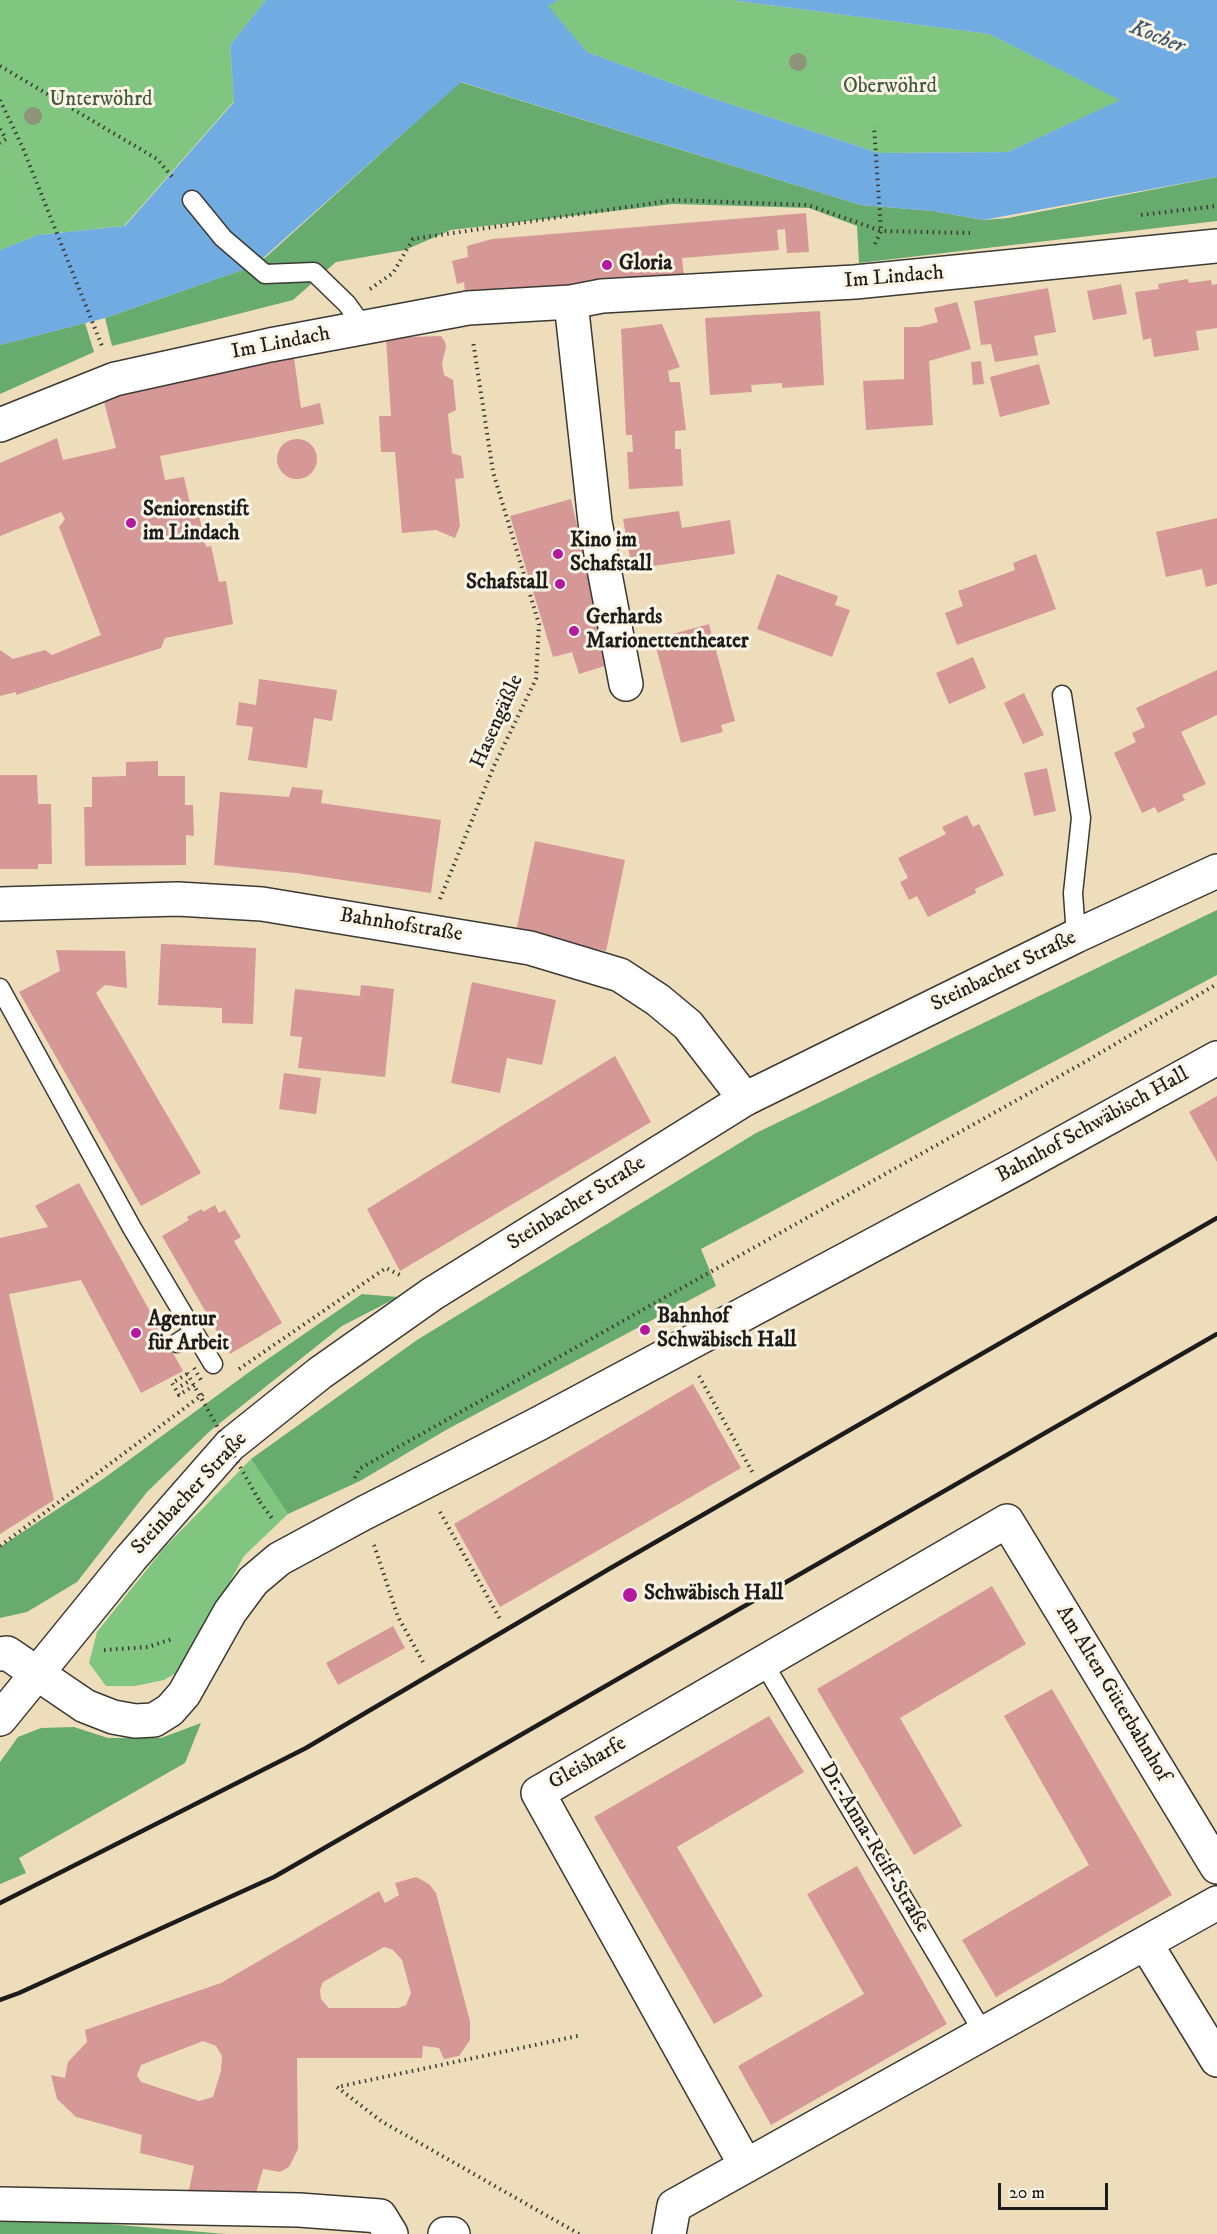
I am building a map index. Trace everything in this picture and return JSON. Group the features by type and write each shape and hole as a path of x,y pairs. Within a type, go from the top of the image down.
{"street":[{"name":"Im Lindach","path":"0,425 115,379 270,345 353,316 572,302 602,296 855,282 1217,246"},
{"path":"572,302 595,522 626,684"},
{"name":"Steinbacher Straße","path":"0,1719 131,1558 230,1445 320,1373 432,1294 745,1099 1076,936 1217,871"},
{"name":"Bahnhofstraße","path":"0,904 178,899 262,903 530,948 620,975 658,1000 688,1025 745,1099"},
{"name":"Bahnhof Schwäbisch Hall","path":"0,1654 8,1653 85,1706 113,1717 135,1721 154,1720 170,1710 184,1694 230,1612 253,1581 357,1500 538,1424 1017,1168 1217,1058"},
{"name":"Gleisharfe","path":"746,2166 538,1793 1007,1521"},
{"name":"Am Alten Güterbahnhof","path":"1007,1521 1208,1832 1217,1867"},
{"path":"672,2220 746,2166 1217,1903"},
{"path":"1146,1944 1217,2060"},
{"path":"0,2204 299,2210 368,2215 380,2216 390,2234"},
{"path":"445,2234 453,2234"}],"lane":[{"path":"192,200 223,238 264,274 314,272 353,316"},
{"path":"1062,695 1081,818 1073,893 1076,936"},
{"path":"0,988 126,1217 213,1364"},
{"path":"177,1343 194,1332"},
{"name":"Dr.-Anna-Reiff-Straße","path":"764,1662 984,2034"}],"path":[{"path":"0,66 158,159 192,200"},
{"path":"0,100 22,146 102,348"},
{"path":"353,316 393,273 413,239 674,200 808,205 881,231 874,126"},
{"path":"0,129 6,139 0,143"},
{"name":"Hasengäßle","path":"428,930 494,766 536,680 539,624 493,472 468,308"},
{"path":"423,1662 398,1617 357,1500 359,1469 1083,1063 1217,984"},
{"path":"236,1371 387,1268 432,1294"},
{"path":"194,1368 201,1380"},
{"path":"187,1373 182,1386 189,1389 179,1395 172,1383 187,1373"},
{"path":"187,1373 260,1502"},
{"path":"0,1546 207,1390"},
{"path":"714,1404 754,1475"},
{"path":"458,1543 500,1619"},
{"path":"96,1650 148,1647 170,1641 178,1634"},
{"path":"579,2234 381,2121 338,2087 582,2035"}],"green space":[{"name":"Unterwöhrd","path":"0,0 266,0 230,45 234,101 124,226 38,235 0,250"},
{"name":"Oberwöhrd","path":"559,0 731,0 989,34 1121,100 1008,152 879,153 709,97 587,52 547,6"},
{"path":"460,82 861,205 934,211 983,220 1008,218 1217,177 1217,221 859,263 857,226 809,208 673,204 451,230 405,250 336,262 293,300 112,346 105,318 248,268 266,257"},
{"path":"85,323 94,352 0,394 0,345"},
{"path":"1217,910 1217,975 701,1249 716,1286 446,1430 360,1481 288,1514 251,1459 417,1340 756,1133"},
{"path":"362,1294 398,1297 342,1326 210,1431 147,1492 77,1582 27,1612 0,1618 0,1547 103,1479 252,1370"},
{"path":"251,1459 288,1514 244,1556 194,1648 176,1673 164,1680 135,1686 106,1686 89,1663 97,1632 164,1548"},
{"path":"201,1723 185,1763 19,1858 26,1873 0,1884 0,1762 18,1737 41,1728 74,1727 108,1738 161,1738"},
{"path":"0,2211 11,2216 226,2234 0,2234"}],"water":[{"name":"Kocher","path":"266,0 559,0 548,6 587,52 709,97 879,153 1008,152 1120,100 989,34 731,0 1217,0 1217,177 983,220 934,211 861,205 461,82 254,266 105,318 0,345 0,250 38,235 125,226 234,102 230,45"}],"building":[{"path":"806,213 809,252 787,253 785,229 777,230 779,250 682,258 684,278 466,302 464,282 457,284 452,261 468,257 467,246 492,239"},
{"path":"1188,279 1189,283 1211,280 1212,285 1217,284 1217,328 1196,331 1199,350 1154,357 1151,338 1143,340 1135,292 1159,289 1158,284"},
{"path":"1121,284 1127,314 1093,320 1087,291"},
{"path":"1048,288 1056,332 1034,336 1038,355 995,362 991,344 981,345 974,301"},
{"path":"957,302 971,349 929,361 933,425 866,430 863,381 904,379 904,327 919,327 938,322 934,308"},
{"path":"820,311 824,385 782,388 782,383 751,385 752,392 710,395 705,318"},
{"path":"662,324 680,367 668,371 670,382 680,382 686,430 675,431 675,449 681,449 683,486 629,489 627,452 633,452 632,435 626,435 621,329"},
{"path":"441,336 446,347 442,363 444,375 453,380 456,410 448,414 452,453 461,456 464,478 455,479 460,526 455,538 436,530 402,533 395,452 381,452 379,416 391,416 386,338"},
{"name":"Seniorenstift im Lindach","path":"294,358 301,408 320,403 324,424 160,456 165,480 184,477 192,513 198,511 206,547 211,546 219,582 226,581 233,624 165,638 161,648 16,695 16,692 0,696 0,650 13,659 45,650 52,655 101,635 59,527 65,519 61,512 0,536 0,463 57,438 63,460 116,448 103,398"},
{"path":"981,361 984,384 973,385 971,362"},
{"path":"1039,364 1050,404 1000,417 990,377"},
{"path":"297,439 305,440 311,445 316,451 316,467 311,473 305,478 297,479 289,478 283,473 278,467 277,459 278,451 283,445 289,440"},
{"name":"Schafstall","path":"571,499 608,665 579,674 572,652 553,657 510,516"},
{"path":"679,511 682,528 730,520 735,554 632,569 623,519"},
{"path":"1217,518 1217,584 1206,587 1202,569 1166,577 1156,532"},
{"path":"1036,554 1056,609 957,645 945,613 963,606 958,591 1015,570 1013,563"},
{"path":"777,574 838,596 835,605 850,610 832,657 757,629"},
{"path":"709,624 735,721 721,725 723,732 681,743 654,639"},
{"path":"973,657 986,688 949,704 936,673"},
{"path":"1217,670 1217,715 1181,732 1206,784 1182,795 1185,800 1158,813 1155,807 1142,813 1114,753 1136,742 1132,733 1145,727 1136,708"},
{"path":"259,679 337,690 332,721 314,718 307,768 248,760 253,727 236,725 239,702 256,705"},
{"path":"1024,693 1044,735 1023,744 1004,703"},
{"path":"158,761 158,776 185,776 185,805 193,805 194,836 186,835 186,865 85,866 84,807 92,807 92,777 126,776 126,762"},
{"path":"1047,768 1056,811 1034,816 1024,773"},
{"path":"0,775 37,775 38,804 51,804 52,864 38,864 38,869 0,869"},
{"path":"292,787 323,790 321,803 441,820 431,893 296,873 214,865 220,792 289,797"},
{"path":"967,815 973,827 979,824 1004,875 975,889 976,893 928,917 917,896 909,900 900,882 908,878 898,858 946,834 942,827"},
{"path":"535,841 625,860 606,951 516,932"},
{"path":"161,944 256,948 253,1024 222,1023 222,1008 158,1005"},
{"path":"56,950 125,951 127,988 105,985 96,993 201,1173 141,1206 19,992 60,971"},
{"path":"472,982 556,1000 542,1065 507,1058 500,1093 451,1083"},
{"path":"361,985 394,989 385,1077 298,1068 302,1037 290,1036 295,989 360,996"},
{"path":"615,1056 651,1122 400,1271 367,1209"},
{"path":"284,1073 321,1078 316,1114 279,1109"},
{"path":"1217,1096 1217,1162 1189,1112"},
{"name":"Agentur für Arbeit","path":"79,1183 183,1371 141,1393 81,1280 9,1294 54,1500 0,1534 0,1238 48,1227 35,1206"},
{"path":"215,1205 219,1213 225,1210 241,1237 234,1241 282,1323 230,1354 162,1236 189,1220 187,1217"},
{"path":"693,1384 741,1468 500,1607 454,1524"},
{"path":"992,1586 1026,1644 900,1718 962,1826 914,1855 817,1689"},
{"path":"393,1626 405,1648 338,1685 326,1663"},
{"path":"1052,1689 1172,1895 996,1997 962,1940 1089,1865 1004,1716"},
{"path":"769,1716 804,1772 677,1847 763,1996 714,2024 594,1817"},
{"path":"857,1866 947,2024 771,2125 738,2066 864,1994 807,1894"},
{"path":"416,1877 429,1884 436,1893 470,2021 470,2040 459,2056 444,2059 439,2048 423,2046 422,2058 297,2058 298,2149 289,2167 280,2172 263,2169 253,2203 186,2204 194,2166 140,2153 142,2135 76,2117 57,2099 51,2075 65,2078 68,2062 87,2042 85,2030 221,1983 379,1891 385,1903 399,1895 395,1883","holes":["384,1947 393,1950 402,1960 411,1993 406,2005 398,2008 329,2008 321,1999 320,1990 323,1982","203,2041 216,2046 222,2056 221,2071 213,2097 199,2101 141,2082 137,2075 141,2065"]}],"railway":[{"path":"0,1903 306,1748 609,1569 1217,1218"},
{"path":"0,2000 274,1877 1217,1334"}],"place":[{"name":"Gloria","path":"607,265"},
{"name":"Seniorenstift im Lindach","path":"131,523"},
{"name":"Kino im Schafstall","path":"558,554"},
{"name":"Schafstall","path":"560,584"},
{"name":"Gerhards Marionettentheater","path":"574,631"},
{"name":"Bahnhof Schwäbisch Hall","path":"645,1330"},
{"name":"Agentur für Arbeit","path":"136,1333"},
{"name":"Schwäbisch Hall","path":"630,1595"}]}
